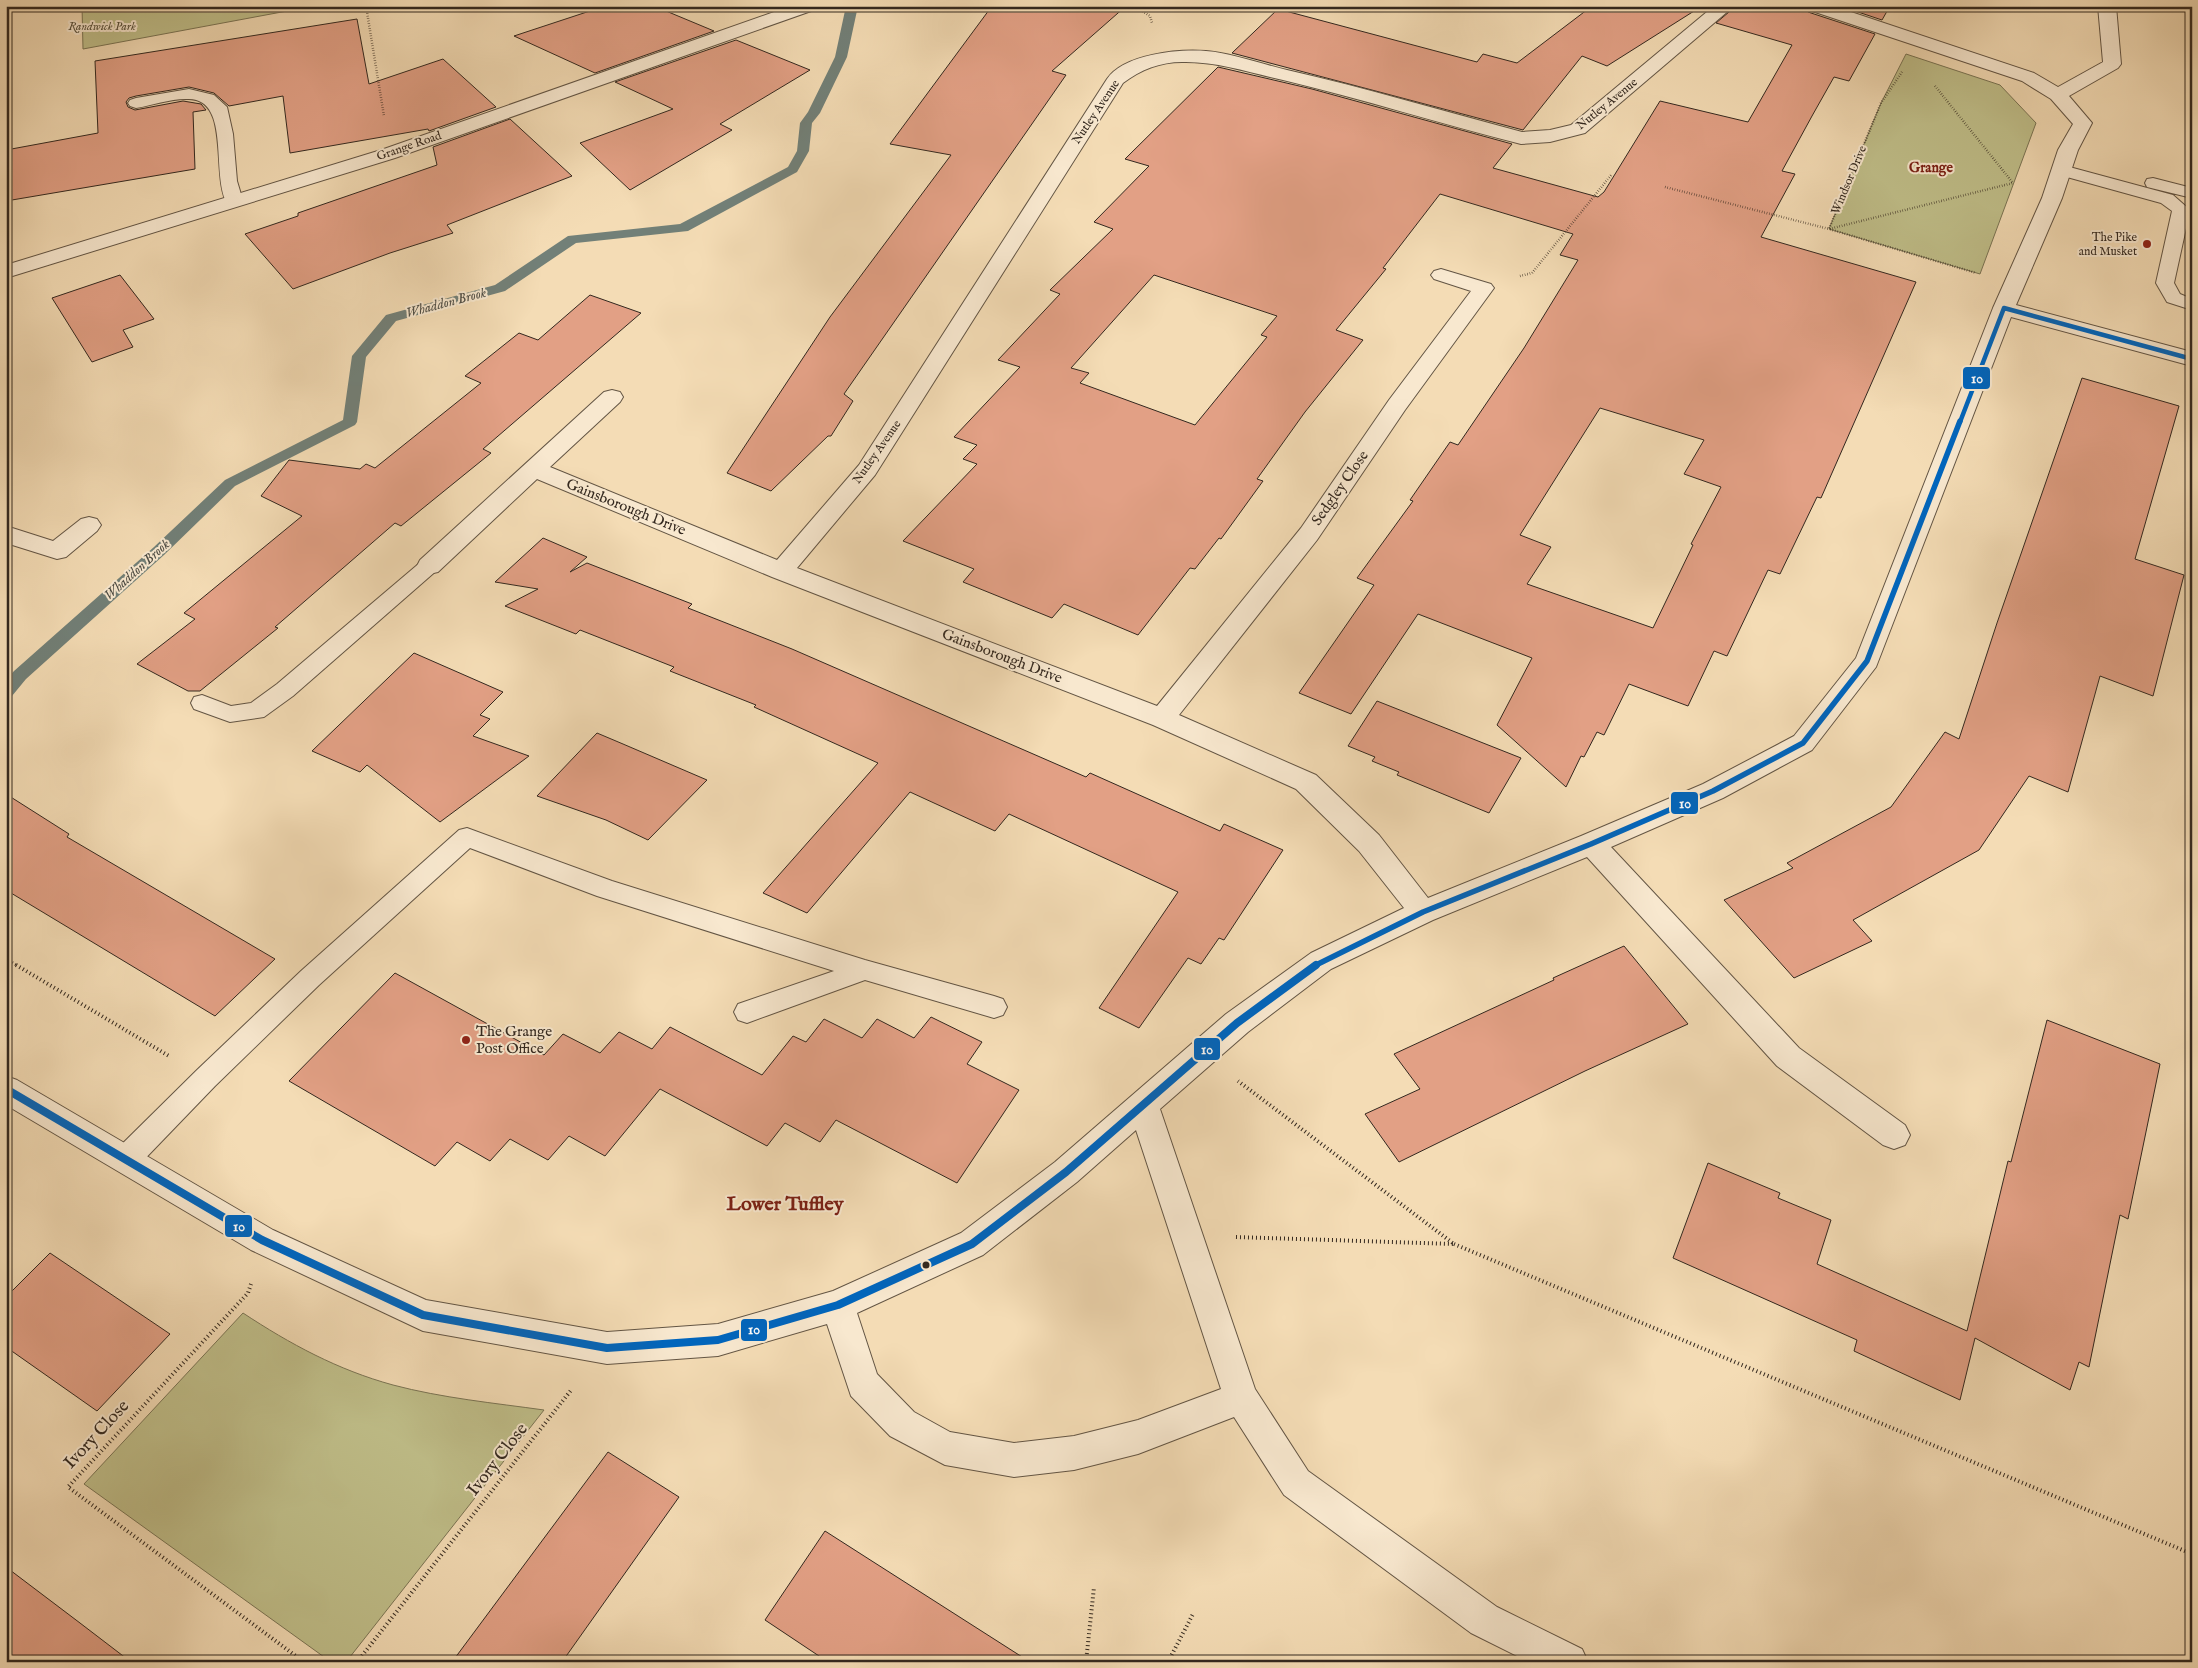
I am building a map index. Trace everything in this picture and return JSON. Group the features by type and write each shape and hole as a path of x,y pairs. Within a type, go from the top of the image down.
{"street":[{"name":"Grange Road","path":"6,272 388,154 808,6"},
{"name":"Nutley Avenue","path":"781,571 867,470 1116,79 1132,68 1159,59 1184,56 1208,57 1319,83 1521,138 1541,138 1561,135 1578,129 1725,6"},
{"path":"6,1089 262,1240 423,1315 607,1348 718,1340 838,1305 972,1244 1066,1172 1237,1022 1321,961 1423,912 1591,844 1713,791 1803,743 1867,661 2009,296 2052,198 2068,150 2083,123 2058,95 2028,77 1815,6"},
{"path":"2058,95 2112,64 2106,6"},
{"path":"1441,275 1484,288"},
{"name":"Sedgley Close","path":"1162,718 1309,534 1397,405 1484,288"},
{"path":"2009,296 2192,359"},
{"path":"429,566 612,397"},
{"name":"Gainsborough Drive","path":"533,469 781,571 1162,718 1306,782 1369,843 1423,912"},
{"path":"6,534 57,551 90,525"},
{"path":"1591,844 1788,1057 1894,1135"},
{"path":"1143,1106 1241,1398 1296,1482 1484,1620 1569,1662"},
{"path":"838,1305 863,1384 902,1424 945,1448 1014,1460 1074,1453 1138,1437 1241,1398"}],"lane":[{"path":"136,103 189,94 208,98 219,107 225,134 229,181 234,202"},
{"path":"2063,165 2192,193"},
{"path":"2063,165 2167,199 2181,210 2165,283 2173,298 2192,306"},
{"path":"202,704 230,714 256,711 285,690 429,566"},
{"path":"126,1159 206,1078 310,978 466,837 606,889 865,970 994,1007"},
{"path":"747,1012 865,970"}],"path":[{"path":"366,6 388,154"},
{"name":"Windsor Drive","path":"1923,42 1881,103 1829,229 2009,296"},
{"path":"1912,57 2013,183 2052,198"},
{"path":"1484,288 1532,273 1612,174"},
{"path":"1665,187 1829,229 2013,183"},
{"path":"6,958 206,1078"},
{"path":"1202,1054 1454,1244 2192,1554"},
{"path":"1186,1236 1454,1244"},
{"name":"Ivory Close","path":"262,1240 248,1293 68,1487 304,1662"},
{"name":"Ivory Close","path":"357,1662 568,1393 607,1348"},
{"path":"1086,1662 1094,1587"},
{"path":"1168,1662 1193,1614"}],"green space":[{"name":"Randwick Park","path":"82,6 314,6 83,49"},
{"path":"1906,54 2000,85 2036,123 1980,274 1829,229 1881,103"},
{"path":"243,1313 315,1355 373,1379 393,1385 468,1400 544,1410 346,1662 331,1662 84,1484"}],"building":[{"path":"605,6 654,6 714,31 595,73 514,36"},
{"path":"992,6 1126,6 1052,71 1066,75 844,394 853,401 831,436 828,436 771,491 727,473 830,317 951,155 890,144"},
{"path":"1592,6 1702,6 1607,66 1582,56 1523,130 1232,53 1278,9 1477,62 1483,54 1517,63"},
{"path":"1736,6 1804,6 1808,12 1875,34 1849,81 1834,77 1812,116 1782,171 1795,174 1761,237 1916,282 1821,498 1817,497 1780,574 1768,570 1727,656 1714,651 1688,706 1629,684 1604,735 1597,732 1584,757 1581,756 1566,787 1497,725 1532,658 1418,614 1351,714 1299,693 1374,585 1357,578 1413,501 1410,500 1450,442 1458,445 1524,348 1578,260 1560,255 1573,234 1440,194 1383,268 1386,269 1336,330 1363,340 1305,412 1257,479 1263,481 1221,539 1219,538 1195,569 1190,568 1138,635 1064,604 1052,618 963,582 974,569 903,541 977,464 963,459 977,445 954,437 1020,367 998,360 1060,294 1050,290 1113,229 1094,222 1149,166 1125,159 1218,67 1312,89 1512,144 1493,168 1598,197 1604,192 1660,101 1748,122 1792,45 1716,23","holes":["1154,275 1277,316 1261,335 1267,337 1195,425 1080,383 1089,373 1071,368","1600,408 1704,440 1684,474 1721,487 1691,544 1693,545 1653,628 1527,584 1551,547 1520,535"]},
{"path":"1840,6 1890,6 1882,20"},
{"path":"357,19 369,84 443,59 496,107 429,131 428,129 290,153 283,96 229,106 214,93 189,87 136,96 129,98 126,102 128,107 135,110 183,101 201,104 206,110 193,112 195,169 6,201 6,150 98,133 95,61"},
{"path":"736,40 810,70 720,124 732,130 630,190 580,143 673,109 615,82"},
{"path":"510,119 572,176 447,225 453,233 390,253 293,289 245,234 298,216 298,213 437,165 433,147"},
{"path":"120,275 154,319 123,330 133,347 92,362 52,298"},
{"path":"590,295 641,313 483,449 491,453 401,526 395,523 275,627 278,628 200,691 188,691 137,664 195,619 184,613 302,516 261,496 289,460 360,469 366,464 375,468 481,383 465,376 519,333 538,340"},
{"path":"2082,378 2179,406 2135,559 2184,575 2153,696 2100,676 2068,792 2029,776 1979,850 1853,920 1872,941 1794,978 1724,900 1793,868 1787,863 1891,807 1945,732 1959,739"},
{"path":"543,538 587,557 570,572 587,563 692,604 688,608 792,649 1086,777 1090,773 1220,831 1224,824 1283,850 1224,940 1219,938 1201,964 1188,958 1139,1028 1099,1008 1178,892 1009,814 995,831 910,792 807,913 763,893 878,763 754,707 756,705 670,671 674,667 580,630 576,634 505,606 538,589 495,582"},
{"path":"414,653 503,692 480,715 490,719 473,736 529,756 440,822 367,765 360,772 312,751"},
{"path":"1377,701 1521,758 1489,813 1397,775 1399,772 1372,761 1375,757 1348,746"},
{"path":"597,733 707,780 648,840 606,820 537,796"},
{"path":"6,794 69,834 67,837 275,959 215,1016 6,890"},
{"path":"1624,946 1688,1024 1585,1071 1399,1162 1365,1114 1420,1089 1394,1054"},
{"path":"395,973 544,1055 563,1034 600,1053 619,1032 652,1049 670,1027 762,1075 793,1036 806,1042 824,1019 862,1038 877,1019 914,1038 931,1017 982,1042 967,1064 1019,1090 957,1183 836,1120 820,1142 785,1123 767,1146 660,1089 605,1156 569,1136 548,1160 510,1139 490,1161 457,1142 435,1166 289,1081"},
{"path":"2047,1020 2160,1064 2128,1219 2120,1215 2089,1367 2079,1362 2070,1390 1975,1338 1960,1400 1854,1351 1857,1340 1673,1258 1708,1163 1780,1193 1778,1198 1831,1220 1817,1264 1967,1331 2008,1161 2011,1162"},
{"path":"50,1253 170,1334 97,1411 6,1347 6,1297"},
{"path":"608,1452 679,1497 562,1662 452,1662"},
{"path":"825,1531 1030,1662 828,1662 765,1620"},
{"path":"6,1567 80,1623 131,1662 6,1662"}],"waterway":[{"name":"Whaddon Brook","path":"6,692 20,675 159,551 230,483 350,422 359,356 391,318 500,288 573,239 683,228 793,169 803,151 806,123 814,113 841,57 852,6"}],"transit line":[{"name":"10","path":"6,1089 262,1240 423,1315 607,1348 718,1340 838,1305 972,1244 1066,1172 1237,1023 1321,961 1423,912 1591,844 1713,791 1803,743 1867,661 2004,308 2192,359"}],"place":[{"name":"The Pike and Musket","path":"2147,244"},
{"name":"The Grange Post Office","path":"466,1040"}],"district":[{"name":"Grange","path":"1931,168"},
{"name":"Lower Tuffley","path":"785,1204"}]}
